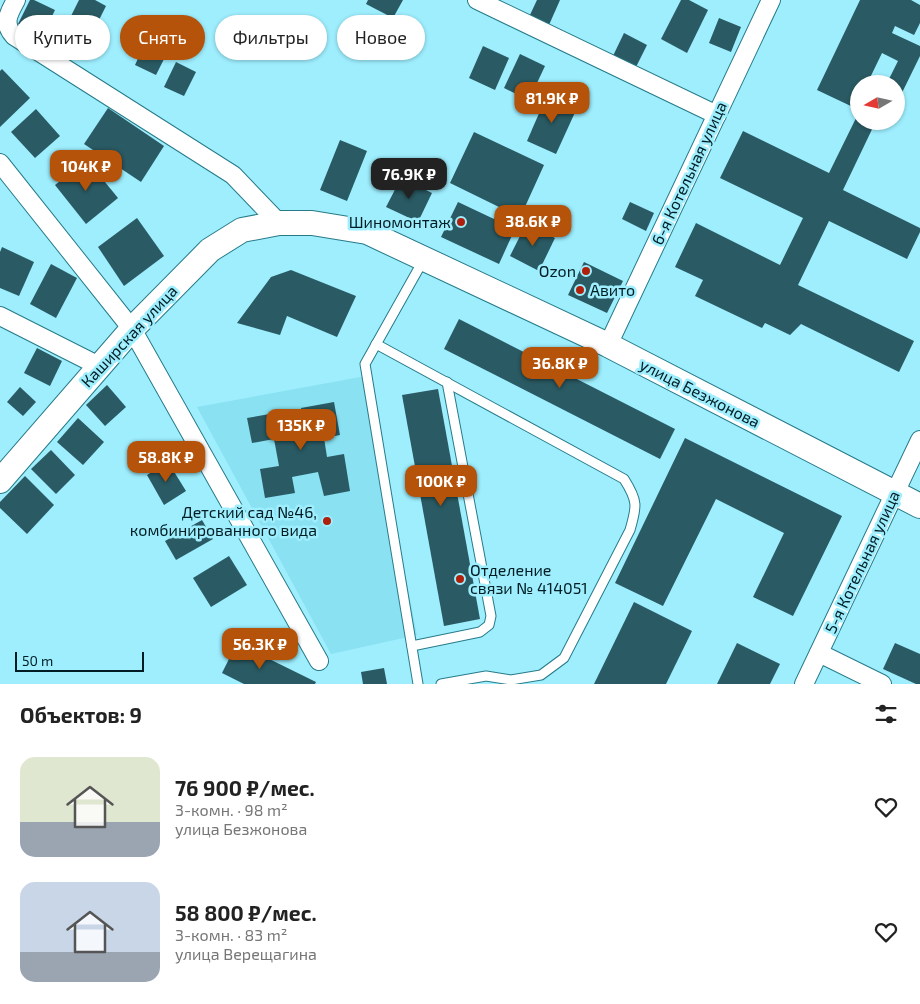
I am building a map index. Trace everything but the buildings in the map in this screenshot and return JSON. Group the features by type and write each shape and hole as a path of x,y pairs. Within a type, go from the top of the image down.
{"street":[{"path":"16,0 8,16 7,27 14,36 233,175 279,222"},
{"path":"477,0 717,115"},
{"name":"6-я Котельная улица","path":"608,345 771,0"},
{"path":"0,163 132,329 319,661"},
{"name":"улица Безжонова","path":"279,222 312,223 367,232 608,345 920,506"},
{"name":"Каширская улица","path":"0,481 132,329 210,250 242,230 279,222"},
{"path":"0,316 99,366"},
{"name":"5-я Котельная улица","path":"804,684 920,440"},
{"path":"819,654 882,684"}],"lane":[{"path":"418,684 365,364 424,259"},
{"path":"376,344 624,479 632,491 636,509 630,530 564,658 541,674 511,680 486,676 441,684"},
{"path":"412,646 480,632 489,625 491,616 447,382"}],"shaded area":[{"name":"Детский сад №46, комбинированного вида","path":"366,376 417,635 331,654 197,407"}],"place":[{"name":"Шиномонтаж","path":"461,222"},
{"name":"Ozon","path":"586,271"},
{"name":"Авито","path":"580,290"},
{"name":"Детский сад №46, комбинированного вида","path":"327,521"},
{"name":"Отделение связи № 414051","path":"460,579"}]}
